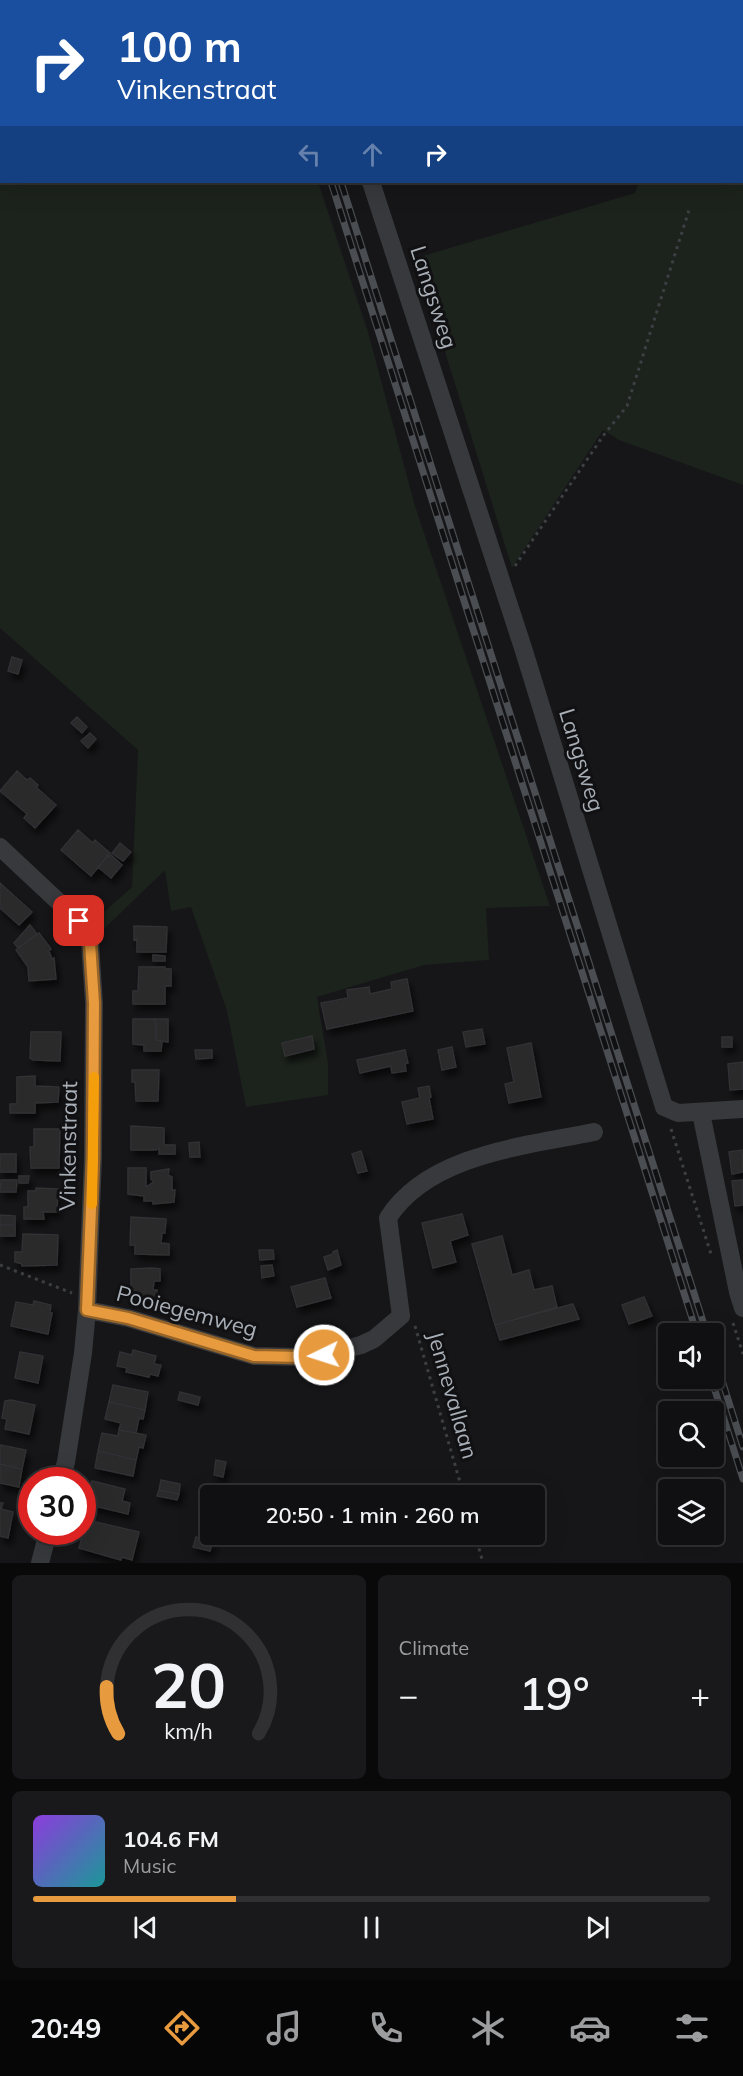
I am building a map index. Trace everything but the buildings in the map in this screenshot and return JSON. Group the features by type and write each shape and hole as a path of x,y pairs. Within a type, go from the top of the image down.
{"street":[{"name":"Langsweg","path":"371,183 502,585 664,1107"},
{"name":"Vinkenstraat","path":"0,847 79,921 90,943 94,1003 93,1158 88,1305 80,1375 63,1467"},
{"path":"664,1107 678,1113 743,1108"},
{"path":"701,1113 738,1292 738,1314"},
{"path":"401,1316 388,1218 400,1202 430,1178 468,1159 594,1132"},
{"name":"Pooiegemweg","path":"88,1305 254,1356 324,1355 361,1345 374,1339 401,1316"},
{"path":"40,1563 45,1545"}],"path":[{"path":"502,585 603,436 627,405 689,210"},
{"path":"664,1107 714,1264"},
{"path":"0,1265 88,1305"},
{"path":"738,1314 743,1354"},
{"name":"Jennevallaan","path":"401,1316 412,1315 461,1485"},
{"path":"478,1545 483,1563"}],"shaded area":[{"path":"0,183 318,183 368,332 415,506 550,906 486,908 489,960 424,965 317,997 328,1063 328,1095 246,1107 227,1011 191,907 171,911 165,870 104,929 95,920 132,887 138,750 0,628"},
{"path":"639,183 743,183 743,485 619,440 603,430 512,568 416,258 635,193"}],"railway":[{"path":"331,183 694,1323"},
{"path":"341,183 704,1323"},
{"path":"724,1387 743,1447"},
{"path":"714,1389 743,1479"}],"slow traffic":[{"path":"92,1204 94,1077"}],"route":[{"path":"79,921 90,943 94,1003 93,1158 87,1310 128,1318 254,1356 324,1355"}]}
